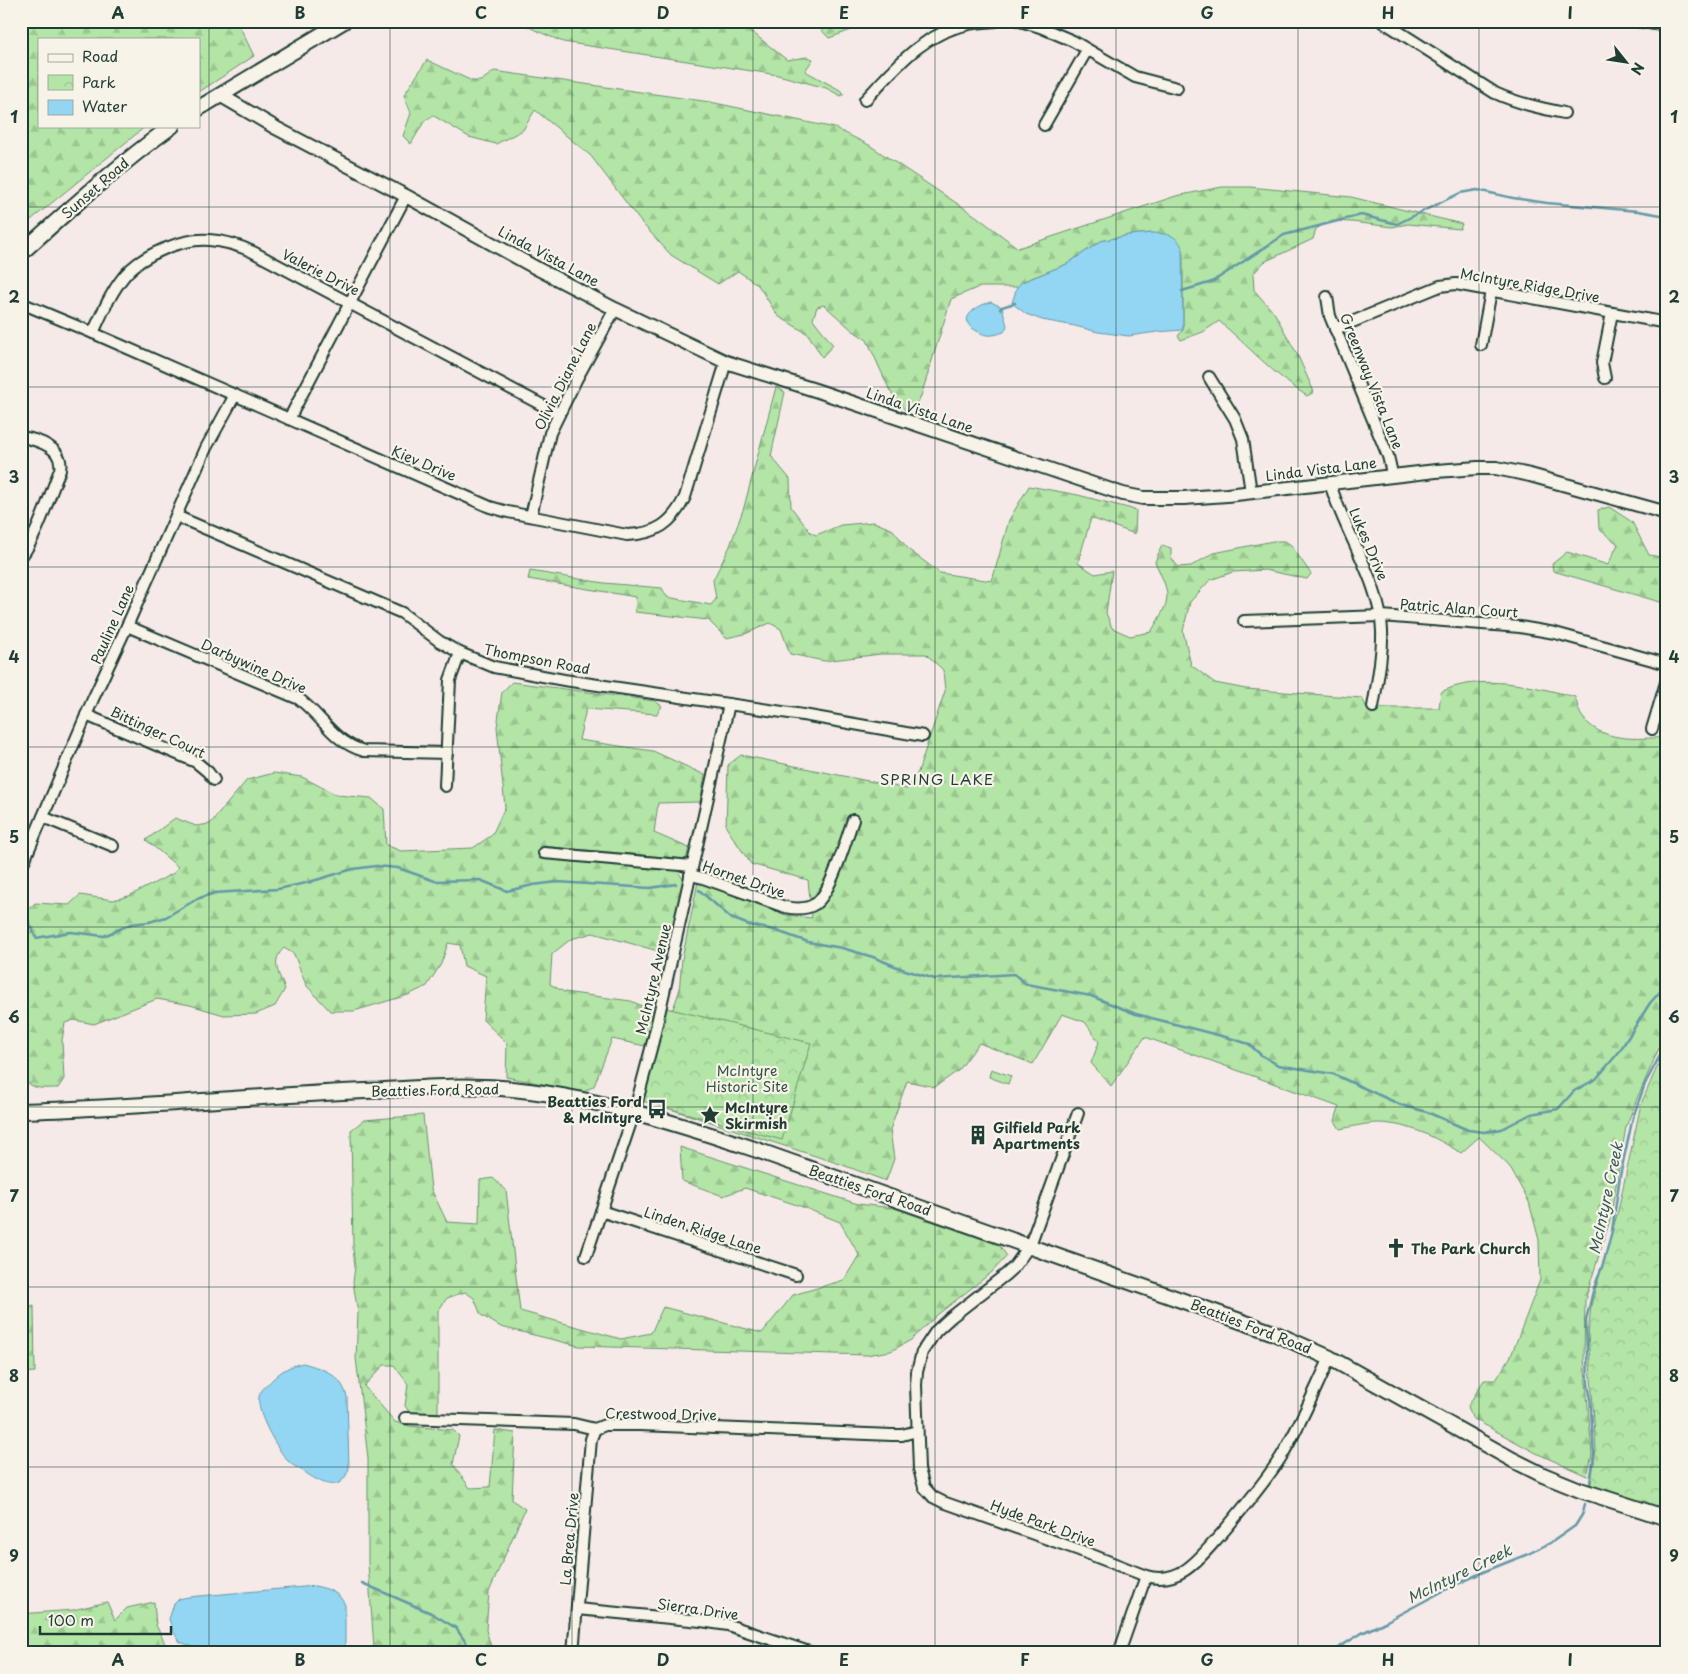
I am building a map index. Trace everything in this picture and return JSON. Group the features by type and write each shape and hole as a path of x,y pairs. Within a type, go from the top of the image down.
{"main road":[{"path":"200,107 344,21"},
{"name":"Sunset Road","path":"21,253 108,176 169,128"},
{"name":"Beatties Ford Road","path":"21,1111 97,1109 317,1093 482,1087 542,1093 587,1101 746,1146 1252,1325 1330,1358 1543,1475 1580,1490 1667,1518"}],"street":[{"path":"865,100 912,51 928,40 947,30 970,24 996,21"},
{"path":"1020,21 1054,33 1135,77 1177,88"},
{"path":"1382,21 1395,24 1495,92 1537,108 1564,113"},
{"path":"1638,21 1667,26"},
{"path":"1044,126 1087,50"},
{"name":"Linda Vista Lane","path":"220,95 284,132 406,196 538,269 615,309 726,362 1123,494 1161,499 1251,492 1478,468 1502,469 1530,475 1667,513"},
{"path":"289,419 406,196"},
{"name":"Valerie Drive","path":"93,332 105,307 125,275 139,262 154,254 189,241 206,239 238,245 350,302 558,414"},
{"name":"McIntyre Ridge Drive","path":"1335,329 1440,286 1456,284 1667,323"},
{"path":"1481,345 1491,290"},
{"name":"Greenway Vista Lane","path":"1327,297 1330,316 1388,456 1391,476"},
{"name":"Kiev Drive","path":"21,303 93,332 490,507 627,535 642,534 665,524 674,516 685,497 726,362"},
{"name":"Olivia Diane Lane","path":"531,516 550,433 558,414 615,309"},
{"path":"1605,378 1602,363 1612,313"},
{"path":"1210,377 1243,439 1251,492"},
{"name":"Pauline Lane","path":"21,868 86,714 206,448 235,395"},
{"path":"21,437 34,440 55,450 59,455 61,463 60,470 27,549 21,556"},
{"name":"Lukes Drive","path":"1330,483 1335,500 1375,592 1381,616 1382,646 1372,707"},
{"name":"Thompson Road","path":"176,516 402,613 439,641 460,653 511,671 803,714 922,736"},
{"name":"Patric Alan Court","path":"1244,621 1381,616 1503,625 1539,629 1667,664"},
{"name":"Darbywine Drive","path":"127,626 299,699 344,743 352,748 364,751 447,753"},
{"path":"445,786 450,680 460,653"},
{"path":"1652,729 1667,679"},
{"name":"McIntyre Avenue","path":"586,1256 634,1113 660,1012 729,704"},
{"name":"Bittinger Court","path":"86,714 196,762 214,780"},
{"path":"43,817 113,846"},
{"name":"Hornet Drive","path":"544,853 692,871 702,878 794,909 810,906 820,899 826,891 852,820"},
{"path":"1030,1246 1078,1112"},
{"name":"Linden Ridge Lane","path":"601,1211 796,1275"},
{"name":"Hyde Park Drive","path":"1030,1246 1009,1271 950,1318 929,1339 922,1352 917,1372 917,1431 921,1479 924,1487 934,1497 964,1510 1079,1550 1146,1576 1157,1579 1169,1578 1185,1570 1203,1554 1247,1504 1282,1456 1330,1358"},
{"name":"Crestwood Drive","path":"405,1418 574,1424 595,1428 605,1425 892,1435 902,1435 917,1431"},
{"name":"La Brea Drive","path":"573,1653 591,1438 595,1428"},
{"path":"1119,1653 1146,1576"},
{"name":"Sierra Drive","path":"577,1609 691,1620 728,1626 812,1653"}],"green space":[{"path":"21,21 237,21 254,56 200,91 200,38 38,38 38,128 144,128 21,228"},
{"path":"518,21 742,21 743,25 787,60 807,57 813,59 805,71 844,94 841,96 826,88 778,75 563,42"},
{"path":"813,21 863,21 854,29 829,38"},
{"path":"427,60 472,81 481,81 494,71 710,102 835,128 869,145 976,216 1018,248 1176,196 1222,187 1250,187 1351,197 1462,224 1460,229 1408,224 1392,227 1330,221 1316,229 1313,239 1264,262 1253,274 1254,290 1275,314 1298,356 1314,392 1307,396 1272,370 1219,321 1203,332 1181,340 1178,336 1183,330 1183,250 1153,233 1129,235 1101,241 1067,264 1022,282 1017,287 979,287 951,299 921,396 916,406 905,410 890,391 867,340 852,330 824,305 817,307 813,319 833,345 822,357 808,334 778,316 758,285 738,271 718,284 671,255 640,221 591,156 535,110 523,130 496,144 469,137 434,116 425,120 411,144 403,136 411,113 404,95"},
{"path":"776,387 785,392 771,456 790,479 791,507 810,532 816,535 841,525 874,522 893,530 909,550 940,573 992,581 1009,520 1029,486 1078,495 1136,510 1135,534 1091,518 1078,563 1095,574 1112,571 1106,613 1112,628 1130,636 1151,632 1166,604 1167,598 1164,583 1155,562 1162,545 1171,548 1171,557 1178,567 1191,566 1214,553 1273,541 1285,541 1291,545 1311,574 1307,579 1265,570 1233,572 1210,580 1190,602 1183,631 1191,665 1215,683 1246,689 1362,698 1367,708 1439,708 1441,692 1456,686 1472,683 1507,683 1575,697 1581,715 1589,724 1598,731 1609,735 1632,738 1667,737 1667,1030 1626,1127 1610,1220 1585,1300 1584,1358 1592,1455 1587,1476 1536,1453 1472,1418 1468,1406 1484,1380 1496,1380 1511,1356 1540,1280 1539,1240 1529,1202 1509,1166 1479,1137 1461,1153 1432,1137 1401,1126 1374,1123 1340,1129 1335,1121 1339,1107 1145,1037 1111,1086 1091,1063 1099,1042 1085,1022 1062,1014 1033,1064 979,1043 959,1070 935,1087 907,1081 890,1130 894,1159 886,1181 840,1164 658,1105 671,1009 673,1009 679,992 682,959 698,882 786,915 812,918 808,880 751,864 726,827 728,765 741,755 907,789 918,772 945,691 943,670 926,654 881,654 824,661 790,654 781,629 770,623 745,634 726,638 708,620 635,612 636,597 528,579 530,571 604,583 662,588 667,597 711,605 716,599 713,580 730,546 744,507"},
{"path":"1609,507 1632,522 1649,555 1667,558 1667,604 1553,571 1552,564 1567,552 1608,565 1618,544 1599,529 1598,510"},
{"path":"512,682 655,701 662,706 657,714 586,709 579,740 653,751 705,775 700,802 658,803 654,833 689,848 686,859 541,846 539,859 677,870 683,879 680,906 669,954 593,933 571,939 552,954 550,984 564,992 631,1001 654,1011 645,1046 612,1039 594,1086 584,1092 506,1077 507,1043 483,1020 486,976 464,966 460,945 448,943 441,964 427,986 408,995 354,1011 330,1011 306,985 294,954 284,948 277,958 277,968 285,989 275,1006 256,1014 224,1015 190,1005 157,999 94,1024 74,1020 65,1023 62,1040 64,1079 58,1088 36,1087 28,1083 21,1074 21,916 35,903 69,905 80,895 113,900 129,896 174,873 178,867 146,840 175,818 196,826 210,824 247,780 274,773 302,777 337,795 371,798 384,809 386,845 401,851 473,848 492,835 505,807 497,727 502,692"},
{"name":"McIntyre Historic Site","path":"666,1008 811,1043 782,1140 642,1101"},
{"path":"1667,1044 1667,1513 1590,1489 1596,1449 1588,1335 1591,1305 1618,1211 1641,1104"},
{"path":"991,1069 1011,1076 1008,1084 989,1077"},
{"path":"423,1115 431,1189 447,1222 479,1224 480,1180 493,1178 506,1190 520,1311 621,1339 651,1333 663,1307 762,1333 793,1295 844,1280 859,1255 840,1222 800,1206 745,1188 723,1196 682,1181 680,1147 858,1204 894,1208 999,1245 1007,1256 992,1272 937,1315 911,1340 891,1351 866,1355 579,1346 501,1327 481,1315 474,1298 465,1292 447,1298 438,1311 438,1415 410,1413 405,1406 408,1384 394,1365 384,1365 364,1386 395,1422 409,1426 453,1430 459,1436 453,1464 470,1488 490,1487 495,1430 515,1433 512,1500 525,1509 489,1592 486,1630 493,1653 372,1653 374,1649 368,1563 368,1458 356,1358 358,1313 353,1282 355,1267 351,1130 364,1120"},
{"path":"21,1305 34,1306 35,1372 21,1373"},
{"path":"107,1602 115,1620 127,1608 154,1602 156,1625 169,1652 173,1653 21,1653 21,1614 73,1610"}],"water":[{"path":"1167,234 1174,237 1182,247 1183,330 1129,336 1098,332 1042,320 1026,314 1012,303 1017,287 1022,282 1067,264 1101,241 1129,235"},
{"path":"991,302 1002,307 1007,326 1004,332 995,335 980,333 970,327 968,322 970,314 974,310"},
{"path":"303,1363 325,1370 331,1374 341,1383 347,1397 349,1468 341,1482 335,1484 322,1482 289,1462 273,1439 261,1412 259,1397 264,1388 283,1371"},
{"path":"315,1586 333,1592 340,1597 345,1605 345,1653 217,1653 180,1642 173,1631 169,1619 174,1604 179,1599"}],"waterway":[{"path":"1182,291 1212,282 1284,235 1361,215 1397,224 1460,193 1477,190 1547,203 1638,211 1667,216"},
{"path":"1000,309 1015,303"},
{"path":"24,910 36,938 71,932 104,936 131,924 149,922 166,917 197,899 214,893 278,889 353,869 376,866 398,868 435,881 480,880 507,891 557,882 650,888 676,884"},
{"path":"699,890 731,918 749,925 774,930 808,942 842,948 935,979 1014,974 1026,984 1091,996 1136,1014 1249,1044 1261,1055 1278,1065 1333,1074 1401,1105 1427,1112 1468,1130 1484,1132 1502,1129 1531,1114 1558,1109 1574,1091 1596,1079 1619,1052 1650,1003 1667,984"},
{"name":"McIntyre Creek","path":"1590,1483 1594,1455 1588,1384 1586,1320 1612,1231 1620,1176 1633,1117 1645,1084 1667,1042"},
{"name":"McIntyre Creek","path":"1330,1653 1362,1633 1447,1589 1552,1542 1575,1526 1582,1515 1585,1504"},
{"path":"362,1583 431,1613 456,1628 473,1653"}],"place":[{"name":"Beatties Ford & McIntyre","path":"657,1109"},
{"name":"McIntyre Skirmish","path":"710,1115"},
{"name":"Gilfield Park Apartments","path":"978,1135"},
{"name":"The Park Church","path":"1396,1248"}],"district":[{"name":"SPRING LAKE","path":"937,778"}]}
